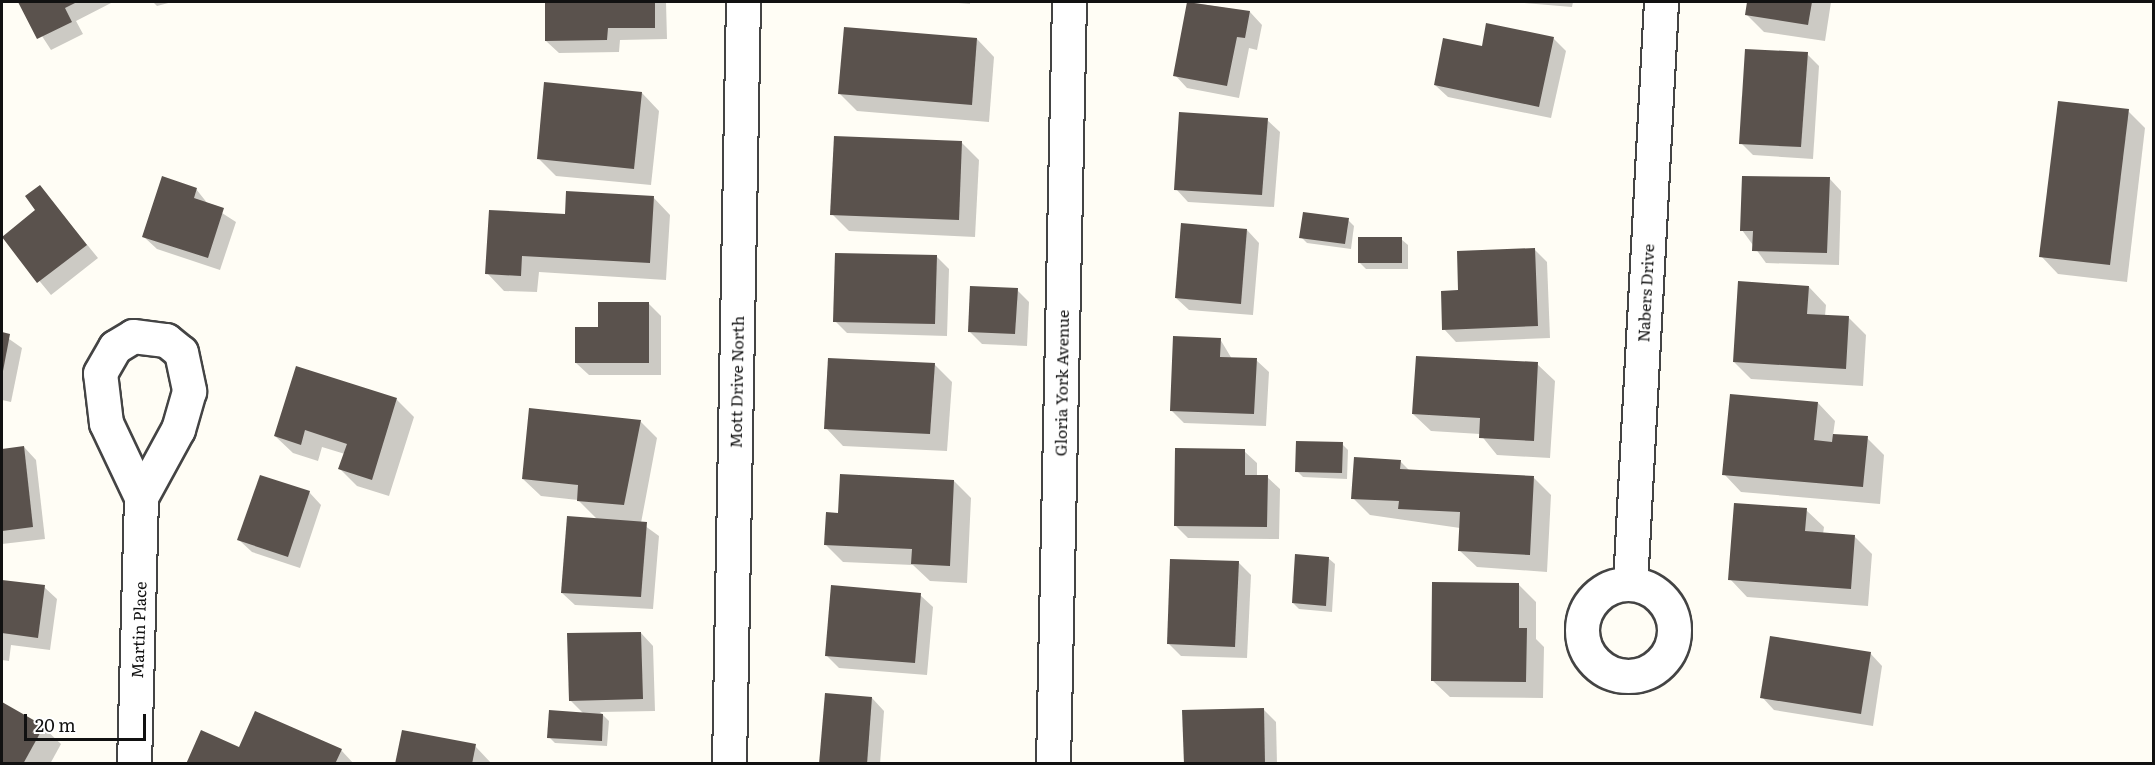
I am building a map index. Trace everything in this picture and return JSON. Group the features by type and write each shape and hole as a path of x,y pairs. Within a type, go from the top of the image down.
{"street":[{"name":"Mott Drive North","path":"729,764 743,2"},
{"name":"Gloria York Avenue","path":"1053,764 1069,2"},
{"name":"Nabers Drive","path":"1630,584 1661,2"},
{"name":"Martin Place","path":"134,764 141,497"}],"building":[{"path":"18,2 77,2 65,8 72,22 37,39"},
{"path":"545,2 655,2 655,28 608,28 607,40 545,41"},
{"path":"1187,2 1250,11 1245,38 1237,37 1227,86 1173,76"},
{"path":"1747,2 1812,2 1808,25 1745,15"},
{"path":"1486,23 1554,37 1539,107 1434,85 1443,38 1482,46"},
{"path":"844,27 977,38 972,105 838,94"},
{"path":"1745,49 1808,52 1801,147 1739,144"},
{"path":"544,82 642,92 634,169 537,159"},
{"path":"2058,101 2129,109 2110,265 2039,257"},
{"path":"1179,112 1268,118 1262,195 1174,190"},
{"path":"834,136 962,141 959,220 830,215"},
{"path":"162,176 197,188 194,198 224,208 208,258 142,237"},
{"path":"1742,176 1830,177 1827,253 1752,251 1753,231 1740,231"},
{"path":"40,185 87,245 37,283 2,237 35,210 25,196"},
{"path":"566,191 654,196 650,263 522,256 521,276 485,274 489,210 565,214"},
{"path":"1303,212 1349,218 1345,244 1299,238"},
{"path":"1181,223 1247,229 1241,304 1175,298"},
{"path":"1358,237 1402,237 1402,263 1358,263"},
{"path":"1535,248 1538,326 1442,330 1441,291 1458,290 1457,251"},
{"path":"835,253 937,255 935,324 833,322"},
{"path":"1738,281 1809,286 1807,314 1849,316 1846,369 1733,362"},
{"path":"970,286 1018,288 1015,334 968,332"},
{"path":"598,302 649,302 649,363 575,363 575,327 598,327"},
{"path":"2,332 10,334 3,371 2,371"},
{"path":"1173,336 1221,338 1220,357 1257,358 1254,414 1170,411"},
{"path":"1416,356 1538,362 1534,441 1479,438 1480,418 1412,414"},
{"path":"828,358 935,363 930,434 824,429"},
{"path":"296,366 397,398 372,480 338,469 347,444 305,430 301,445 274,436"},
{"path":"1730,394 1818,402 1814,440 1832,442 1833,434 1868,436 1863,487 1722,475"},
{"path":"529,408 641,420 624,505 577,501 578,485 522,479"},
{"path":"1296,441 1343,442 1342,473 1295,472"},
{"path":"24,446 33,527 2,531 2,449"},
{"path":"1175,448 1245,449 1245,475 1268,475 1267,527 1174,526"},
{"path":"1354,457 1401,460 1400,469 1534,476 1530,555 1458,551 1460,512 1398,509 1399,501 1351,499"},
{"path":"840,474 954,480 950,566 911,564 912,549 824,545 826,512 838,513"},
{"path":"260,475 310,491 288,557 237,540"},
{"path":"1734,503 1807,508 1805,531 1855,535 1851,589 1728,580"},
{"path":"567,516 647,522 641,597 561,593"},
{"path":"1295,554 1329,557 1326,606 1292,603"},
{"path":"1170,559 1239,561 1235,647 1167,644"},
{"path":"2,580 45,585 38,638 2,633"},
{"path":"1432,582 1519,583 1519,628 1527,628 1526,682 1431,681"},
{"path":"831,585 921,593 915,663 825,656"},
{"path":"641,632 643,699 569,701 567,633"},
{"path":"1770,636 1871,652 1861,714 1760,698"},
{"path":"825,693 872,697 867,764 819,764"},
{"path":"2,702 44,726 23,764 2,764"},
{"path":"1264,708 1265,764 1184,764 1182,710"},
{"path":"549,710 603,714 602,741 547,738"},
{"path":"255,711 342,749 335,764 186,764 201,730 239,747"},
{"path":"402,730 476,744 472,764 395,764"}]}
